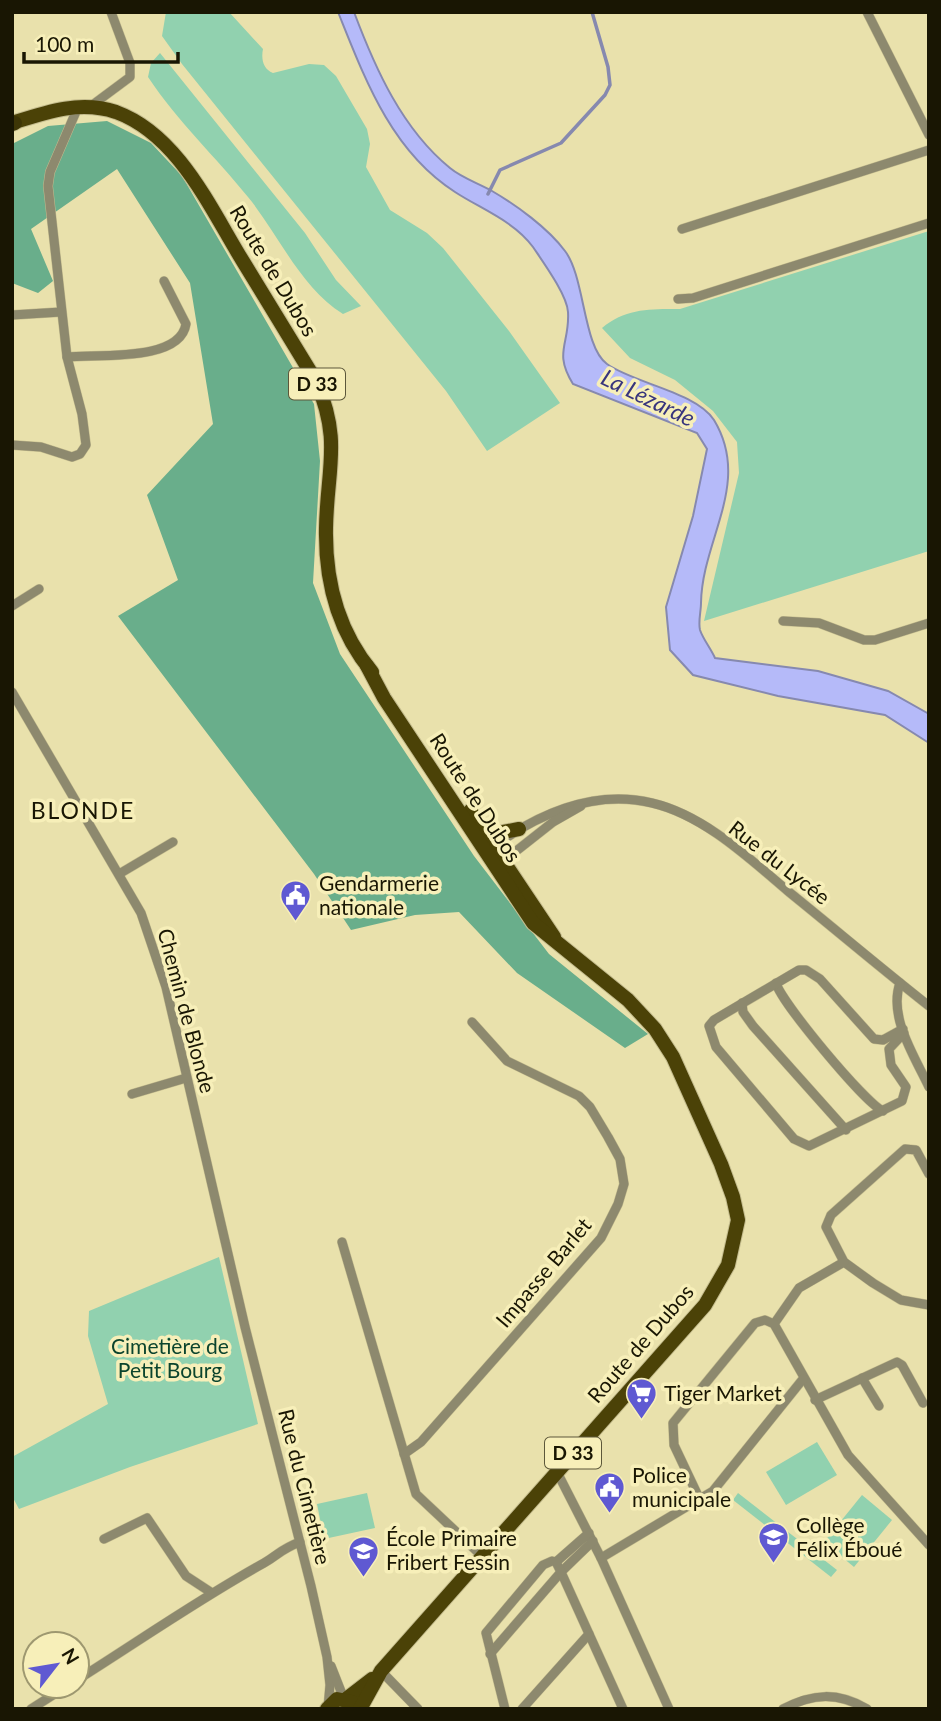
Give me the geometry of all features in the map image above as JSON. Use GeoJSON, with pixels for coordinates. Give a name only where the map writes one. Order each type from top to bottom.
{"type":"FeatureCollection","features":[{"type":"Feature","properties":{"kind":"main road","name":"Route de Dubos"},"geometry":{"type":"LineString","coordinates":[[13,123],[55,109],[84,107],[116,112],[138,122],[156,137],[189,173],[316,382],[327,407],[334,452],[326,526],[331,593],[352,645],[391,695],[479,824],[490,849]]}},
{"type":"Feature","properties":{"kind":"main road","name":"Route de Dubos"},"geometry":{"type":"LineString","coordinates":[[352,1704],[705,1305],[728,1265],[738,1220],[721,1164],[673,1057],[655,1028],[628,1000],[558,944],[384,698],[367,666]]}},
{"type":"Feature","properties":{"kind":"main road"},"geometry":{"type":"LineString","coordinates":[[479,824],[498,833],[519,829]]}},
{"type":"Feature","properties":{"kind":"main road"},"geometry":{"type":"LineString","coordinates":[[327,1708],[332,1703],[352,1704]]}},
{"type":"Feature","properties":{"kind":"street"},"geometry":{"type":"LineString","coordinates":[[12,445],[41,447],[66,457],[83,450],[87,439],[67,357],[48,179],[84,107],[130,77],[130,63],[111,12]]}},
{"type":"Feature","properties":{"kind":"street"},"geometry":{"type":"LineString","coordinates":[[867,12],[929,135]]}},
{"type":"Feature","properties":{"kind":"street"},"geometry":{"type":"LineString","coordinates":[[918,115],[929,113]]}},
{"type":"Feature","properties":{"kind":"street"},"geometry":{"type":"LineString","coordinates":[[682,229],[929,150]]}},
{"type":"Feature","properties":{"kind":"street"},"geometry":{"type":"LineString","coordinates":[[678,299],[692,298],[929,223]]}},
{"type":"Feature","properties":{"kind":"street"},"geometry":{"type":"LineString","coordinates":[[67,357],[160,350],[181,339],[186,324],[185,317],[164,281]]}},
{"type":"Feature","properties":{"kind":"street"},"geometry":{"type":"LineString","coordinates":[[12,315],[61,312]]}},
{"type":"Feature","properties":{"kind":"street"},"geometry":{"type":"LineString","coordinates":[[12,606],[39,589]]}},
{"type":"Feature","properties":{"kind":"street"},"geometry":{"type":"LineString","coordinates":[[783,621],[818,623],[864,640],[875,640],[928,626]]}},
{"type":"Feature","properties":{"kind":"street","name":"Chemin de Blonde"},"geometry":{"type":"LineString","coordinates":[[12,692],[119,874],[148,933],[166,987],[245,1326]]}},
{"type":"Feature","properties":{"kind":"street","name":"Rue du Lycée"},"geometry":{"type":"LineString","coordinates":[[490,849],[519,829],[559,809],[586,803],[654,803],[688,818],[736,849],[929,1006]]}},
{"type":"Feature","properties":{"kind":"street","name":"Rue du Lycée"},"geometry":{"type":"LineString","coordinates":[[500,864],[553,822],[586,803]]}},
{"type":"Feature","properties":{"kind":"street"},"geometry":{"type":"LineString","coordinates":[[119,874],[173,842]]}},
{"type":"Feature","properties":{"kind":"street"},"geometry":{"type":"LineString","coordinates":[[799,970],[806,970],[820,979],[874,1039],[883,1040],[903,1031],[889,1049],[891,1065],[902,1078],[905,1094],[902,1101],[815,1145],[801,1145],[716,1047],[709,1026],[776,983],[799,970]]}},
{"type":"Feature","properties":{"kind":"street"},"geometry":{"type":"LineString","coordinates":[[776,983],[786,1002],[863,1096],[883,1111]]}},
{"type":"Feature","properties":{"kind":"street"},"geometry":{"type":"LineString","coordinates":[[900,983],[896,994],[903,1031],[929,1087]]}},
{"type":"Feature","properties":{"kind":"street"},"geometry":{"type":"LineString","coordinates":[[742,1003],[743,1012],[753,1026],[846,1130]]}},
{"type":"Feature","properties":{"kind":"street","name":"Impasse Barlet"},"geometry":{"type":"LineString","coordinates":[[404,1454],[421,1442],[601,1238],[618,1205],[624,1184],[620,1159],[590,1107],[569,1089],[507,1061],[472,1022]]}},
{"type":"Feature","properties":{"kind":"street"},"geometry":{"type":"LineString","coordinates":[[132,1094],[186,1078]]}},
{"type":"Feature","properties":{"kind":"street"},"geometry":{"type":"LineString","coordinates":[[929,1174],[916,1150],[905,1149],[831,1215],[826,1227],[844,1262],[901,1300],[929,1305]]}},
{"type":"Feature","properties":{"kind":"street"},"geometry":{"type":"LineString","coordinates":[[342,1242],[416,1494],[483,1557]]}},
{"type":"Feature","properties":{"kind":"street"},"geometry":{"type":"LineString","coordinates":[[774,1324],[799,1288],[844,1262]]}},
{"type":"Feature","properties":{"kind":"street"},"geometry":{"type":"LineString","coordinates":[[700,1500],[674,1445],[673,1423],[755,1323],[765,1320],[774,1324],[815,1400],[860,1470],[929,1545]]}},
{"type":"Feature","properties":{"kind":"street","name":"Rue du Cimetière"},"geometry":{"type":"LineString","coordinates":[[245,1326],[327,1657],[330,1685],[327,1708]]}},
{"type":"Feature","properties":{"kind":"street"},"geometry":{"type":"LineString","coordinates":[[815,1400],[900,1363],[923,1403]]}},
{"type":"Feature","properties":{"kind":"street"},"geometry":{"type":"LineString","coordinates":[[862,1378],[879,1406]]}},
{"type":"Feature","properties":{"kind":"street"},"geometry":{"type":"LineString","coordinates":[[601,1558],[713,1491],[803,1379]]}},
{"type":"Feature","properties":{"kind":"street"},"geometry":{"type":"LineString","coordinates":[[557,1472],[601,1558],[669,1709]]}},
{"type":"Feature","properties":{"kind":"street"},"geometry":{"type":"LineString","coordinates":[[104,1539],[146,1518],[186,1576],[212,1593]]}},
{"type":"Feature","properties":{"kind":"street"},"geometry":{"type":"LineString","coordinates":[[505,1709],[486,1638],[489,1626],[547,1562],[556,1562],[591,1537]]}},
{"type":"Feature","properties":{"kind":"street"},"geometry":{"type":"LineString","coordinates":[[490,1654],[591,1537]]}},
{"type":"Feature","properties":{"kind":"street"},"geometry":{"type":"LineString","coordinates":[[91,1671],[212,1593],[267,1562],[278,1551],[300,1542]]}},
{"type":"Feature","properties":{"kind":"street"},"geometry":{"type":"LineString","coordinates":[[556,1562],[623,1709]]}},
{"type":"Feature","properties":{"kind":"street"},"geometry":{"type":"LineString","coordinates":[[522,1709],[589,1634]]}},
{"type":"Feature","properties":{"kind":"street","name":"Rue du Cimetière"},"geometry":{"type":"LineString","coordinates":[[327,1657],[352,1704]]}},
{"type":"Feature","properties":{"kind":"street"},"geometry":{"type":"LineString","coordinates":[[381,1671],[412,1707]]}},
{"type":"Feature","properties":{"kind":"street"},"geometry":{"type":"LineString","coordinates":[[783,1709],[823,1695],[847,1699],[867,1709]]}},
{"type":"Feature","properties":{"kind":"green space"},"geometry":{"type":"Polygon","coordinates":[[[166,12],[229,12],[263,49],[264,63],[273,73],[309,64],[324,65],[336,76],[367,129],[370,144],[366,167],[390,210],[427,233],[443,248],[509,331],[560,403],[487,451],[446,391],[182,64],[162,36],[166,12]]]}},
{"type":"Feature","properties":{"kind":"green space"},"geometry":{"type":"Polygon","coordinates":[[[160,53],[305,233],[336,280],[361,306],[343,314],[314,290],[302,275],[248,197],[148,77],[151,63],[160,53]]]}},
{"type":"Feature","properties":{"kind":"green space"},"geometry":{"type":"Polygon","coordinates":[[[107,121],[151,143],[182,176],[314,404],[320,461],[313,583],[340,654],[474,856],[549,954],[648,1034],[625,1048],[517,973],[459,912],[415,915],[351,930],[314,874],[118,616],[178,580],[147,495],[213,424],[190,283],[117,169],[31,229],[53,281],[38,293],[12,283],[12,144],[48,126],[107,121]]]}},
{"type":"Feature","properties":{"kind":"green space"},"geometry":{"type":"Polygon","coordinates":[[[929,231],[929,551],[704,621],[739,473],[737,442],[713,411],[675,380],[630,358],[602,328],[630,313],[680,309],[929,231]]]}},
{"type":"Feature","properties":{"kind":"green space","name":"Cimetière de Petit Bourg"},"geometry":{"type":"Polygon","coordinates":[[[219,1257],[258,1424],[130,1467],[19,1509],[12,1496],[12,1457],[108,1404],[88,1336],[89,1311],[219,1257]]]}},
{"type":"Feature","properties":{"kind":"green space"},"geometry":{"type":"Polygon","coordinates":[[[817,1442],[837,1475],[786,1505],[766,1472],[817,1442]]]}},
{"type":"Feature","properties":{"kind":"green space"},"geometry":{"type":"Polygon","coordinates":[[[367,1493],[375,1528],[324,1539],[317,1504],[367,1493]]]}},
{"type":"Feature","properties":{"kind":"green space"},"geometry":{"type":"Polygon","coordinates":[[[738,1493],[837,1570],[831,1577],[733,1500],[738,1493]]]}},
{"type":"Feature","properties":{"kind":"green space"},"geometry":{"type":"Polygon","coordinates":[[[862,1495],[892,1520],[854,1567],[824,1542],[862,1495]]]}},
{"type":"Feature","properties":{"kind":"water","name":"La Lézarde"},"geometry":{"type":"Polygon","coordinates":[[[338,12],[354,12],[371,55],[392,96],[404,116],[433,152],[455,172],[521,210],[550,234],[565,251],[577,277],[593,343],[607,364],[693,402],[714,420],[724,443],[728,466],[727,489],[703,579],[699,624],[715,658],[818,671],[888,691],[929,714],[929,743],[885,715],[778,696],[693,675],[670,650],[666,607],[693,516],[707,449],[697,433],[573,384],[563,356],[568,323],[567,305],[548,270],[533,247],[516,230],[455,192],[414,156],[397,135],[370,88],[338,12]]]}},
{"type":"Feature","properties":{"kind":"waterway"},"geometry":{"type":"LineString","coordinates":[[488,194],[500,170],[561,143],[605,95],[610,85],[608,67],[592,12]]}},
{"type":"Feature","properties":{"kind":"place","name":"Gendarmerie nationale"},"geometry":{"type":"Point","coordinates":[296,923]}},
{"type":"Feature","properties":{"kind":"place","name":"Tiger Market"},"geometry":{"type":"Point","coordinates":[641,1421]}},
{"type":"Feature","properties":{"kind":"place","name":"Police municipale"},"geometry":{"type":"Point","coordinates":[609,1515]}},
{"type":"Feature","properties":{"kind":"place","name":"Collège Félix Éboué"},"geometry":{"type":"Point","coordinates":[773,1565]}},
{"type":"Feature","properties":{"kind":"place","name":"École Primaire Fribert Fessin"},"geometry":{"type":"Point","coordinates":[363,1578]}},
{"type":"Feature","properties":{"kind":"district","name":"BLONDE"},"geometry":{"type":"Point","coordinates":[83,811]}}]}
